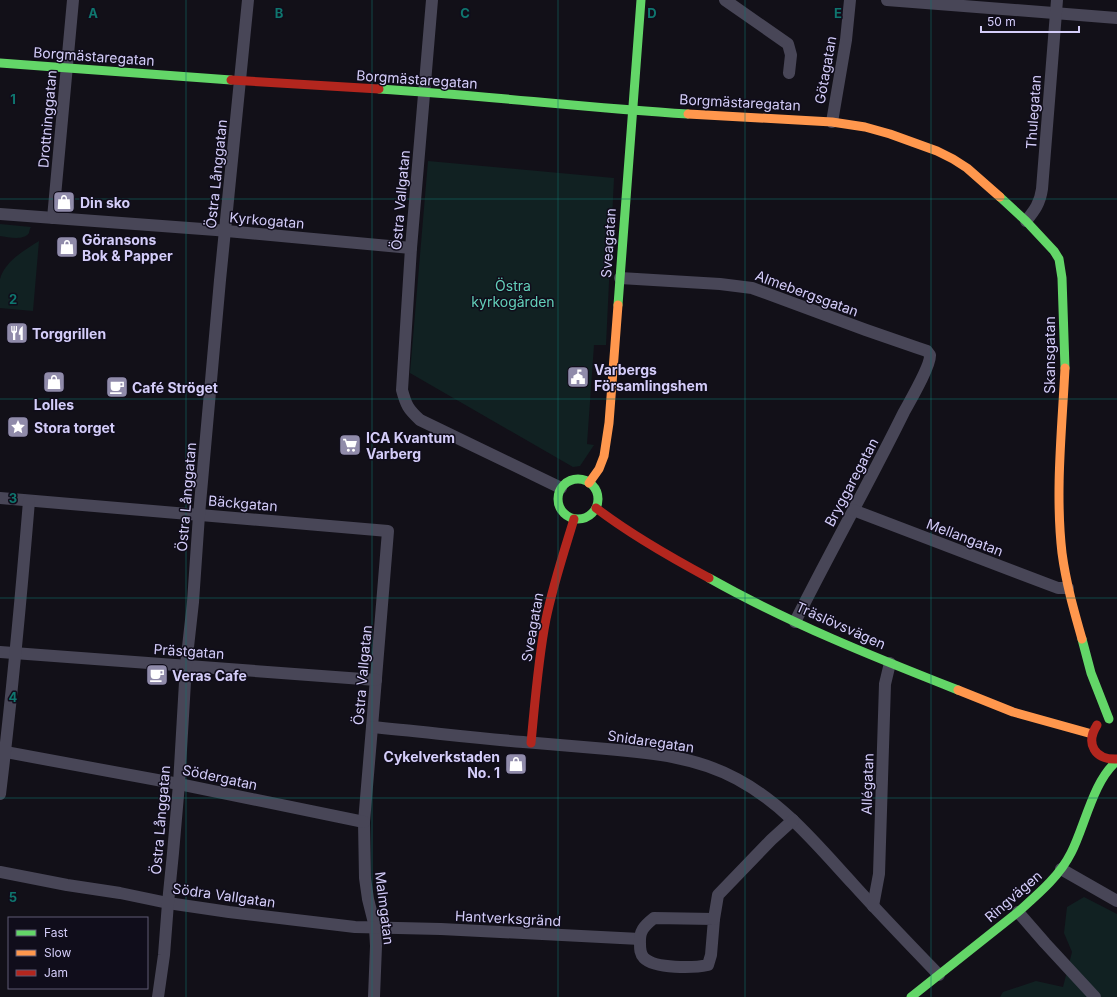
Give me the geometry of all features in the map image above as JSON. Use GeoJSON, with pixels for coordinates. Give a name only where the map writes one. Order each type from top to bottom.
{"type":"FeatureCollection","features":[{"type":"Feature","properties":{"kind":"street","name":"Drottninggatan"},"geometry":{"type":"LineString","coordinates":[[53,218],[73,0]]}},
{"type":"Feature","properties":{"kind":"street","name":"Östra Långgatan"},"geometry":{"type":"LineString","coordinates":[[158,997],[164,955],[179,784],[186,666],[193,602],[199,515],[220,280],[248,0]]}},
{"type":"Feature","properties":{"kind":"street","name":"Östra Vallgatan"},"geometry":{"type":"LineString","coordinates":[[432,0],[411,248],[402,390],[405,402],[411,412],[420,420],[562,488]]}},
{"type":"Feature","properties":{"kind":"street","name":"Sveagatan"},"geometry":{"type":"LineString","coordinates":[[589,483],[599,469],[604,456],[607,441],[641,0]]}},
{"type":"Feature","properties":{"kind":"street"},"geometry":{"type":"LineString","coordinates":[[725,0],[788,44],[791,55],[789,73]]}},
{"type":"Feature","properties":{"kind":"street","name":"Götagatan"},"geometry":{"type":"LineString","coordinates":[[832,122],[846,40],[850,0]]}},
{"type":"Feature","properties":{"kind":"street"},"geometry":{"type":"LineString","coordinates":[[886,0],[1117,18]]}},
{"type":"Feature","properties":{"kind":"street","name":"Thulegatan"},"geometry":{"type":"LineString","coordinates":[[1026,221],[1037,207],[1041,198],[1057,0]]}},
{"type":"Feature","properties":{"kind":"street","name":"Borgmästaregatan"},"geometry":{"type":"LineString","coordinates":[[0,63],[240,81],[425,92],[632,111],[832,122]]}},
{"type":"Feature","properties":{"kind":"street","name":"Skansgatan"},"geometry":{"type":"LineString","coordinates":[[832,122],[865,127],[890,134],[937,151],[953,159],[970,170],[1026,221],[1054,251],[1059,259],[1062,278],[1065,364],[1059,478],[1062,553],[1068,588],[1091,673],[1113,719]]}},
{"type":"Feature","properties":{"kind":"street","name":"Kyrkogatan"},"geometry":{"type":"LineString","coordinates":[[0,214],[225,231],[411,248]]}},
{"type":"Feature","properties":{"kind":"street","name":"Almebergsgatan"},"geometry":{"type":"LineString","coordinates":[[620,278],[720,284],[752,288],[927,351],[930,355]]}},
{"type":"Feature","properties":{"kind":"street","name":"Bryggaregatan"},"geometry":{"type":"LineString","coordinates":[[795,622],[883,455],[927,366],[930,355]]}},
{"type":"Feature","properties":{"kind":"street"},"geometry":{"type":"LineString","coordinates":[[583,480],[589,483],[593,487],[598,497],[596,508],[593,512],[584,518],[574,519],[564,514],[558,504],[558,498],[562,488],[571,481],[583,480]]}},
{"type":"Feature","properties":{"kind":"street","name":"Bäckgatan"},"geometry":{"type":"LineString","coordinates":[[0,498],[388,531]]}},
{"type":"Feature","properties":{"kind":"street"},"geometry":{"type":"LineString","coordinates":[[0,794],[3,751],[16,653],[29,500]]}},
{"type":"Feature","properties":{"kind":"street","name":"Träslövsvägen"},"geometry":{"type":"LineString","coordinates":[[596,508],[614,522],[664,553],[714,581],[795,622],[890,663],[1013,712],[1092,734]]}},
{"type":"Feature","properties":{"kind":"street","name":"Mellangatan"},"geometry":{"type":"LineString","coordinates":[[853,510],[1058,588],[1068,588]]}},
{"type":"Feature","properties":{"kind":"street","name":"Sveagatan"},"geometry":{"type":"LineString","coordinates":[[531,743],[539,659],[546,618],[554,581],[574,519]]}},
{"type":"Feature","properties":{"kind":"street","name":"Östra Vallgatan"},"geometry":{"type":"LineString","coordinates":[[364,822],[388,531]]}},
{"type":"Feature","properties":{"kind":"street","name":"Prästgatan"},"geometry":{"type":"LineString","coordinates":[[0,652],[376,680]]}},
{"type":"Feature","properties":{"kind":"street","name":"Allégatan"},"geometry":{"type":"LineString","coordinates":[[873,906],[879,874],[885,684],[890,663]]}},
{"type":"Feature","properties":{"kind":"street"},"geometry":{"type":"LineString","coordinates":[[1113,719],[1098,723],[1094,728],[1092,734],[1092,746],[1096,753],[1104,758],[1108,760],[1117,760]]}},
{"type":"Feature","properties":{"kind":"street","name":"Snidaregatan"},"geometry":{"type":"LineString","coordinates":[[372,727],[531,743],[654,753],[704,764],[737,779],[766,798],[793,820],[939,975]]}},
{"type":"Feature","properties":{"kind":"street","name":"Södergatan"},"geometry":{"type":"LineString","coordinates":[[3,751],[179,784],[364,822]]}},
{"type":"Feature","properties":{"kind":"street"},"geometry":{"type":"LineString","coordinates":[[1095,765],[1096,753]]}},
{"type":"Feature","properties":{"kind":"street","name":"Ringvägen"},"geometry":{"type":"LineString","coordinates":[[911,997],[1018,912],[1056,876],[1071,854],[1097,788],[1111,766],[1117,760]]}},
{"type":"Feature","properties":{"kind":"street"},"geometry":{"type":"LineString","coordinates":[[1095,777],[1097,788]]}},
{"type":"Feature","properties":{"kind":"street"},"geometry":{"type":"LineString","coordinates":[[714,919],[654,918],[642,929],[640,951],[643,958],[651,963],[669,966],[708,965],[712,955],[714,919],[718,895],[771,840],[793,820]]}},
{"type":"Feature","properties":{"kind":"street","name":"Malmgatan"},"geometry":{"type":"LineString","coordinates":[[364,822],[365,878],[368,899],[375,927],[376,946],[374,997]]}},
{"type":"Feature","properties":{"kind":"street"},"geometry":{"type":"LineString","coordinates":[[1061,870],[1117,901]]}},
{"type":"Feature","properties":{"kind":"street","name":"Södra Vallgatan"},"geometry":{"type":"LineString","coordinates":[[0,872],[67,885],[229,912],[355,927],[375,927]]}},
{"type":"Feature","properties":{"kind":"street"},"geometry":{"type":"LineString","coordinates":[[1018,912],[1044,943],[1095,997]]}},
{"type":"Feature","properties":{"kind":"street","name":"Hantverksgränd"},"geometry":{"type":"LineString","coordinates":[[375,927],[640,939]]}},
{"type":"Feature","properties":{"kind":"green space","name":"Östra kyrkogården"},"geometry":{"type":"Polygon","coordinates":[[[428,161],[614,178],[606,345],[594,345],[587,444],[594,445],[580,466],[573,467],[410,373],[428,161]]]}},
{"type":"Feature","properties":{"kind":"green space"},"geometry":{"type":"Polygon","coordinates":[[[0,224],[31,227],[27,235],[20,238],[11,238],[0,236],[0,224]]]}},
{"type":"Feature","properties":{"kind":"green space"},"geometry":{"type":"Polygon","coordinates":[[[39,241],[33,311],[0,308],[0,279],[6,267],[16,257],[39,241]]]}},
{"type":"Feature","properties":{"kind":"green space"},"geometry":{"type":"Polygon","coordinates":[[[1084,897],[1117,914],[1117,997],[1000,997],[1003,992],[1036,981],[1063,987],[1072,952],[1064,933],[1067,907],[1084,897]]]}},
{"type":"Feature","properties":{"kind":"traffic: fast"},"geometry":{"type":"LineString","coordinates":[[618,305],[641,0]]}},
{"type":"Feature","properties":{"kind":"traffic: fast"},"geometry":{"type":"LineString","coordinates":[[0,63],[231,80]]}},
{"type":"Feature","properties":{"kind":"traffic: fast"},"geometry":{"type":"LineString","coordinates":[[379,89],[688,114]]}},
{"type":"Feature","properties":{"kind":"traffic: fast"},"geometry":{"type":"LineString","coordinates":[[1000,197],[1026,221],[1054,251],[1059,259],[1062,278],[1065,368]]}},
{"type":"Feature","properties":{"kind":"traffic: fast"},"geometry":{"type":"LineString","coordinates":[[578,479],[586,481],[592,485],[596,491],[598,499],[596,507],[592,513],[586,517],[578,519],[570,517],[564,513],[560,507],[558,499],[560,491],[564,485],[570,481],[578,479]]}},
{"type":"Feature","properties":{"kind":"traffic: fast"},"geometry":{"type":"LineString","coordinates":[[709,578],[801,625],[863,652],[958,690]]}},
{"type":"Feature","properties":{"kind":"traffic: fast"},"geometry":{"type":"LineString","coordinates":[[1082,639],[1091,673],[1109,719]]}},
{"type":"Feature","properties":{"kind":"traffic: fast"},"geometry":{"type":"LineString","coordinates":[[911,997],[1018,912],[1054,878],[1071,853],[1090,804],[1102,780],[1117,761]]}},
{"type":"Feature","properties":{"kind":"traffic: slow"},"geometry":{"type":"LineString","coordinates":[[688,114],[832,122],[865,127],[890,134],[937,151],[953,159],[967,168],[1000,197]]}},
{"type":"Feature","properties":{"kind":"traffic: slow"},"geometry":{"type":"LineString","coordinates":[[589,483],[599,469],[604,456],[609,423],[618,305]]}},
{"type":"Feature","properties":{"kind":"traffic: slow"},"geometry":{"type":"LineString","coordinates":[[1065,368],[1059,484],[1060,530],[1066,575],[1082,639]]}},
{"type":"Feature","properties":{"kind":"traffic: slow"},"geometry":{"type":"LineString","coordinates":[[958,690],[1013,712],[1092,734]]}},
{"type":"Feature","properties":{"kind":"traffic: jam"},"geometry":{"type":"LineString","coordinates":[[231,80],[379,89]]}},
{"type":"Feature","properties":{"kind":"traffic: jam"},"geometry":{"type":"LineString","coordinates":[[596,508],[651,545],[709,578]]}},
{"type":"Feature","properties":{"kind":"traffic: jam"},"geometry":{"type":"LineString","coordinates":[[531,743],[543,634],[555,581],[574,519]]}},
{"type":"Feature","properties":{"kind":"traffic: jam"},"geometry":{"type":"LineString","coordinates":[[1097,725],[1092,738],[1094,750],[1103,757],[1117,759]]}},
{"type":"Feature","properties":{"kind":"place","name":"Din sko"},"geometry":{"type":"Point","coordinates":[64,202]}},
{"type":"Feature","properties":{"kind":"place","name":"Göransons Bok & Papper"},"geometry":{"type":"Point","coordinates":[67,247]}},
{"type":"Feature","properties":{"kind":"place","name":"Torggrillen"},"geometry":{"type":"Point","coordinates":[17,333]}},
{"type":"Feature","properties":{"kind":"place","name":"Varbergs Församlingshem"},"geometry":{"type":"Point","coordinates":[578,377]}},
{"type":"Feature","properties":{"kind":"place","name":"Lolles"},"geometry":{"type":"Point","coordinates":[54,382]}},
{"type":"Feature","properties":{"kind":"place","name":"Café Ströget"},"geometry":{"type":"Point","coordinates":[117,387]}},
{"type":"Feature","properties":{"kind":"place","name":"Stora torget"},"geometry":{"type":"Point","coordinates":[18,427]}},
{"type":"Feature","properties":{"kind":"place","name":"ICA Kvantum Varberg"},"geometry":{"type":"Point","coordinates":[350,445]}},
{"type":"Feature","properties":{"kind":"place","name":"Veras Cafe"},"geometry":{"type":"Point","coordinates":[157,675]}},
{"type":"Feature","properties":{"kind":"place","name":"Cykelverkstaden No. 1"},"geometry":{"type":"Point","coordinates":[516,764]}}]}
